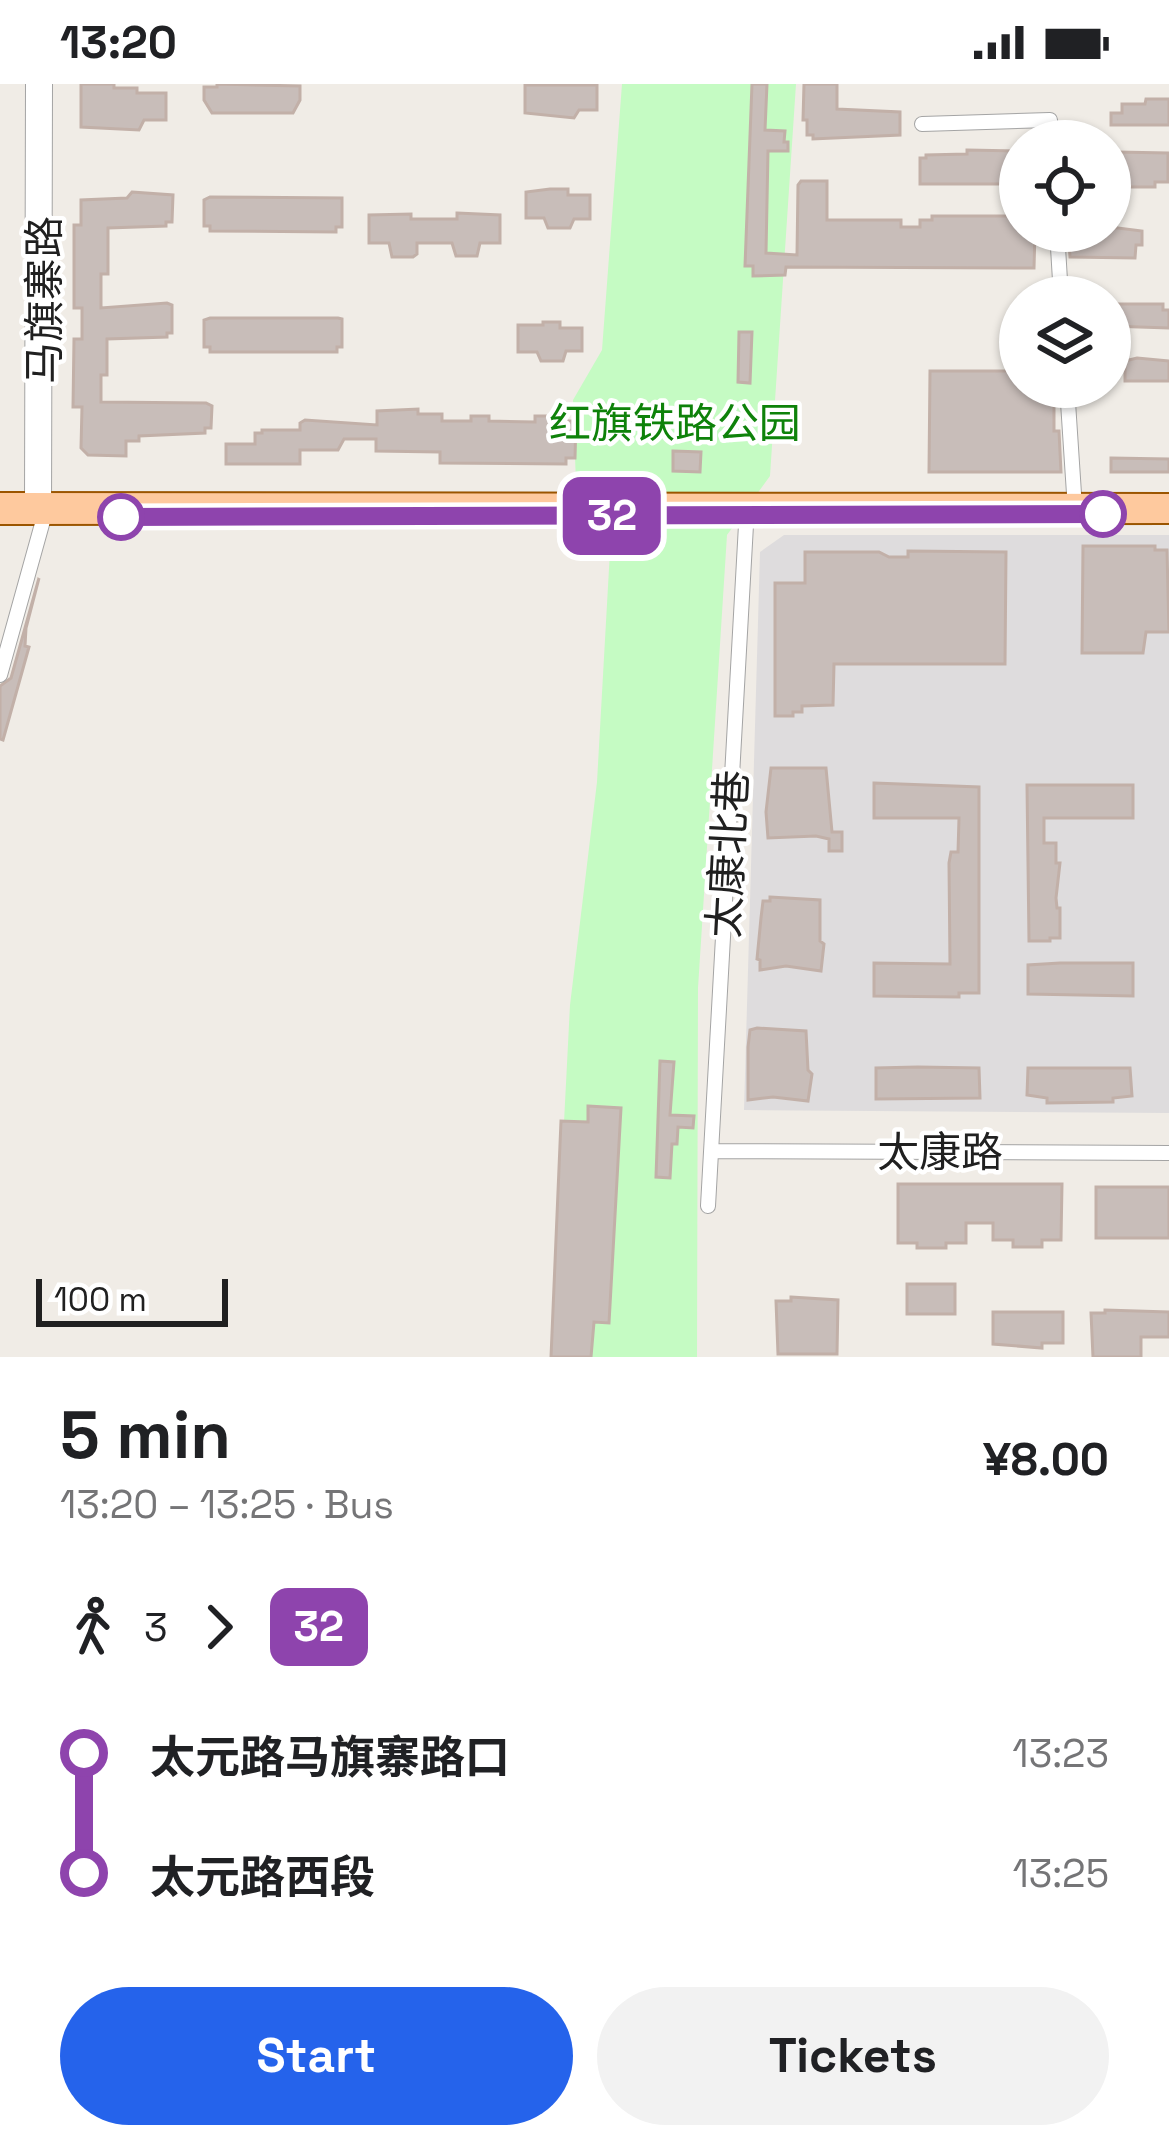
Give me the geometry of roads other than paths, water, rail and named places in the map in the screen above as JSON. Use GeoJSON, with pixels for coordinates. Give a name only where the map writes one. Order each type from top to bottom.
{"type":"FeatureCollection","features":[{"type":"Feature","properties":{"kind":"main road"},"geometry":{"type":"LineString","coordinates":[[0,501],[38,509]]}},
{"type":"Feature","properties":{"kind":"main road"},"geometry":{"type":"LineString","coordinates":[[0,516],[38,509],[1075,508],[1169,502]]}},
{"type":"Feature","properties":{"kind":"main road"},"geometry":{"type":"LineString","coordinates":[[1075,508],[1169,515]]}},
{"type":"Feature","properties":{"kind":"street","name":"马旗寨路"},"geometry":{"type":"LineString","coordinates":[[33,84],[38,509]]}},
{"type":"Feature","properties":{"kind":"street","name":"马旗寨路"},"geometry":{"type":"LineString","coordinates":[[38,509],[45,84]]}},
{"type":"Feature","properties":{"kind":"street"},"geometry":{"type":"LineString","coordinates":[[922,124],[999,122]]}},
{"type":"Feature","properties":{"kind":"street"},"geometry":{"type":"LineString","coordinates":[[1068,408],[1075,508]]}},
{"type":"Feature","properties":{"kind":"street"},"geometry":{"type":"LineString","coordinates":[[0,675],[38,509]]}},
{"type":"Feature","properties":{"kind":"street","name":"太康北巷"},"geometry":{"type":"LineString","coordinates":[[708,1206],[747,509]]}},
{"type":"Feature","properties":{"kind":"street","name":"太康路"},"geometry":{"type":"LineString","coordinates":[[712,1151],[1169,1153]]}},
{"type":"Feature","properties":{"kind":"park label","name":"红旗铁路公园"},"geometry":{"type":"Point","coordinates":[675,423]}}]}
